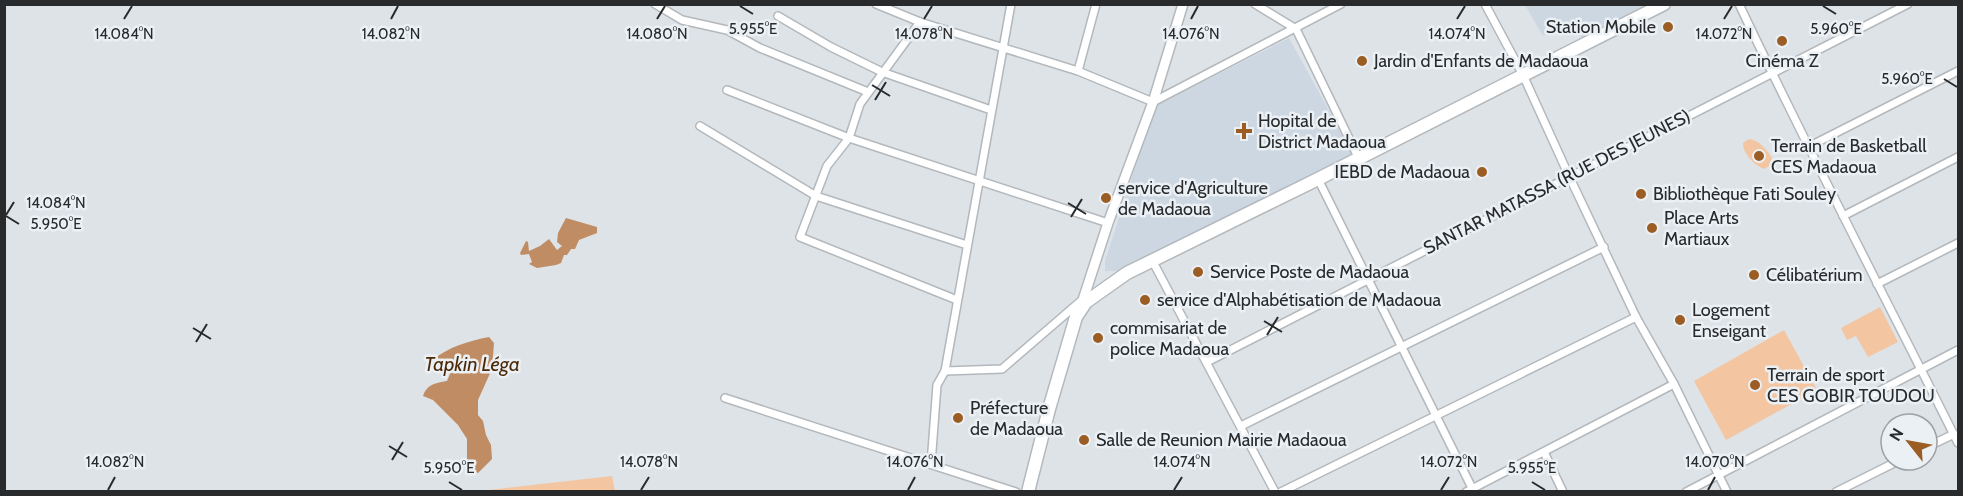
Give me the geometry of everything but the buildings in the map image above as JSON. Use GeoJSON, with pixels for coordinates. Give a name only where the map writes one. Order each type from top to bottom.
{"type":"FeatureCollection","features":[{"type":"Feature","properties":{"kind":"highway"},"geometry":{"type":"LineString","coordinates":[[1028,492],[1049,409],[1081,304],[1127,273],[1359,159],[1664,4]]}},
{"type":"Feature","properties":{"kind":"street"},"geometry":{"type":"LineString","coordinates":[[655,4],[682,20],[727,30],[760,48],[868,92]]}},
{"type":"Feature","properties":{"kind":"street"},"geometry":{"type":"LineString","coordinates":[[876,4],[920,22],[1078,71],[1154,102],[1341,4]]}},
{"type":"Feature","properties":{"kind":"street"},"geometry":{"type":"LineString","coordinates":[[931,464],[937,385],[945,371],[1011,4]]}},
{"type":"Feature","properties":{"kind":"street"},"geometry":{"type":"LineString","coordinates":[[1078,71],[1096,4]]}},
{"type":"Feature","properties":{"kind":"street"},"geometry":{"type":"LineString","coordinates":[[945,371],[1002,369],[1081,304],[1108,223],[1154,102],[1183,4]]}},
{"type":"Feature","properties":{"kind":"street"},"geometry":{"type":"LineString","coordinates":[[1255,4],[1296,29],[1359,159]]}},
{"type":"Feature","properties":{"kind":"street"},"geometry":{"type":"LineString","coordinates":[[1485,4],[1523,75],[1636,317],[1674,384],[1727,492]]}},
{"type":"Feature","properties":{"kind":"street"},"geometry":{"type":"LineString","coordinates":[[1739,4],[1877,285],[1923,368],[1959,443]]}},
{"type":"Feature","properties":{"kind":"street","name":"SANTAR MATASSA (RUE DES JEUNES)"},"geometry":{"type":"LineString","coordinates":[[1207,362],[1367,278],[1908,4]]}},
{"type":"Feature","properties":{"kind":"street"},"geometry":{"type":"LineString","coordinates":[[778,16],[831,47],[882,72],[991,110]]}},
{"type":"Feature","properties":{"kind":"street"},"geometry":{"type":"LineString","coordinates":[[920,22],[860,104],[849,138],[826,166],[800,237],[957,300]]}},
{"type":"Feature","properties":{"kind":"street"},"geometry":{"type":"LineString","coordinates":[[1808,147],[1959,71]]}},
{"type":"Feature","properties":{"kind":"street"},"geometry":{"type":"LineString","coordinates":[[727,90],[849,138],[1108,223]]}},
{"type":"Feature","properties":{"kind":"street"},"geometry":{"type":"LineString","coordinates":[[700,126],[816,196],[967,245]]}},
{"type":"Feature","properties":{"kind":"street"},"geometry":{"type":"LineString","coordinates":[[1843,216],[1959,157]]}},
{"type":"Feature","properties":{"kind":"street"},"geometry":{"type":"LineString","coordinates":[[1318,179],[1436,415],[1471,491],[1674,384]]}},
{"type":"Feature","properties":{"kind":"street"},"geometry":{"type":"LineString","coordinates":[[1877,285],[1959,243]]}},
{"type":"Feature","properties":{"kind":"street"},"geometry":{"type":"LineString","coordinates":[[1241,426],[1604,247]]}},
{"type":"Feature","properties":{"kind":"street"},"geometry":{"type":"LineString","coordinates":[[1153,262],[1275,492]]}},
{"type":"Feature","properties":{"kind":"street"},"geometry":{"type":"LineString","coordinates":[[1281,492],[1636,317]]}},
{"type":"Feature","properties":{"kind":"street"},"geometry":{"type":"LineString","coordinates":[[1686,492],[1959,350]]}},
{"type":"Feature","properties":{"kind":"street"},"geometry":{"type":"LineString","coordinates":[[725,398],[1016,492]]}},
{"type":"Feature","properties":{"kind":"street"},"geometry":{"type":"LineString","coordinates":[[1939,441],[1954,434]]}},
{"type":"Feature","properties":{"kind":"street"},"geometry":{"type":"LineString","coordinates":[[1544,452],[1563,492]]}},
{"type":"Feature","properties":{"kind":"street"},"geometry":{"type":"LineString","coordinates":[[1836,492],[1879,470]]}},
{"type":"Feature","properties":{"kind":"shaded area"},"geometry":{"type":"Polygon","coordinates":[[[1525,5],[1654,5],[1584,41],[1570,22],[1543,36],[1525,5]]]}},
{"type":"Feature","properties":{"kind":"shaded area","name":"Hopital de District Madaoua"},"geometry":{"type":"Polygon","coordinates":[[[1289,38],[1354,156],[1122,271],[1105,271],[1105,261],[1155,106],[1289,38]]]}},
{"type":"Feature","properties":{"kind":"shaded area","name":"Terrain de Basketball CES Madaoua"},"geometry":{"type":"Polygon","coordinates":[[[1749,139],[1759,143],[1768,152],[1772,158],[1769,166],[1764,169],[1760,167],[1747,155],[1743,143],[1749,139]]]}},
{"type":"Feature","properties":{"kind":"shaded area"},"geometry":{"type":"Polygon","coordinates":[[[1880,307],[1898,342],[1868,357],[1856,336],[1847,340],[1841,328],[1880,307]]]}},
{"type":"Feature","properties":{"kind":"shaded area","name":"Terrain de sport CES GOBIR TOUDOU"},"geometry":{"type":"Polygon","coordinates":[[[1784,330],[1817,390],[1726,440],[1694,381],[1784,330]]]}},
{"type":"Feature","properties":{"kind":"shaded area"},"geometry":{"type":"Polygon","coordinates":[[[612,476],[615,491],[480,491],[612,476]]]}},
{"type":"Feature","properties":{"kind":"water"},"geometry":{"type":"Polygon","coordinates":[[[566,218],[597,227],[597,233],[579,240],[575,249],[571,249],[567,255],[564,255],[561,263],[537,268],[529,264],[532,262],[529,254],[521,255],[520,253],[526,241],[529,251],[549,239],[557,250],[562,246],[557,242],[558,233],[566,218]]]}},
{"type":"Feature","properties":{"kind":"water","name":"Tapkin Léga"},"geometry":{"type":"Polygon","coordinates":[[[489,337],[494,343],[492,369],[478,400],[478,415],[483,421],[491,445],[492,459],[478,473],[467,468],[467,439],[458,425],[433,400],[423,396],[429,387],[447,381],[452,369],[440,367],[432,361],[451,348],[489,337]]]}},
{"type":"Feature","properties":{"kind":"place","name":"Station Mobile"},"geometry":{"type":"Point","coordinates":[1668,27]}},
{"type":"Feature","properties":{"kind":"place","name":"Cinéma Z"},"geometry":{"type":"Point","coordinates":[1782,41]}},
{"type":"Feature","properties":{"kind":"place","name":"Jardin d'Enfants de Madaoua"},"geometry":{"type":"Point","coordinates":[1362,61]}},
{"type":"Feature","properties":{"kind":"place","name":"Hopital de District Madaoua"},"geometry":{"type":"Point","coordinates":[1244,131]}},
{"type":"Feature","properties":{"kind":"place","name":"Terrain de Basketball CES Madaoua"},"geometry":{"type":"Point","coordinates":[1759,156]}},
{"type":"Feature","properties":{"kind":"place","name":"IEBD de Madaoua"},"geometry":{"type":"Point","coordinates":[1482,172]}},
{"type":"Feature","properties":{"kind":"place","name":"Bibliothèque Fati Souley"},"geometry":{"type":"Point","coordinates":[1641,194]}},
{"type":"Feature","properties":{"kind":"place","name":"service d'Agriculture de Madaoua"},"geometry":{"type":"Point","coordinates":[1106,198]}},
{"type":"Feature","properties":{"kind":"place","name":"Place Arts Martiaux"},"geometry":{"type":"Point","coordinates":[1652,228]}},
{"type":"Feature","properties":{"kind":"place","name":"Service Poste de Madaoua"},"geometry":{"type":"Point","coordinates":[1198,272]}},
{"type":"Feature","properties":{"kind":"place","name":"Célibatérium"},"geometry":{"type":"Point","coordinates":[1754,275]}},
{"type":"Feature","properties":{"kind":"place","name":"service d'Alphabétisation de Madaoua"},"geometry":{"type":"Point","coordinates":[1145,300]}},
{"type":"Feature","properties":{"kind":"place","name":"Logement Enseigant"},"geometry":{"type":"Point","coordinates":[1680,320]}},
{"type":"Feature","properties":{"kind":"place","name":"commisariat de police Madaoua"},"geometry":{"type":"Point","coordinates":[1098,338]}},
{"type":"Feature","properties":{"kind":"place","name":"Terrain de sport CES GOBIR TOUDOU"},"geometry":{"type":"Point","coordinates":[1755,385]}},
{"type":"Feature","properties":{"kind":"place","name":"Préfecture de Madaoua"},"geometry":{"type":"Point","coordinates":[958,418]}},
{"type":"Feature","properties":{"kind":"place","name":"Salle de Reunion Mairie Madaoua"},"geometry":{"type":"Point","coordinates":[1084,440]}}]}
